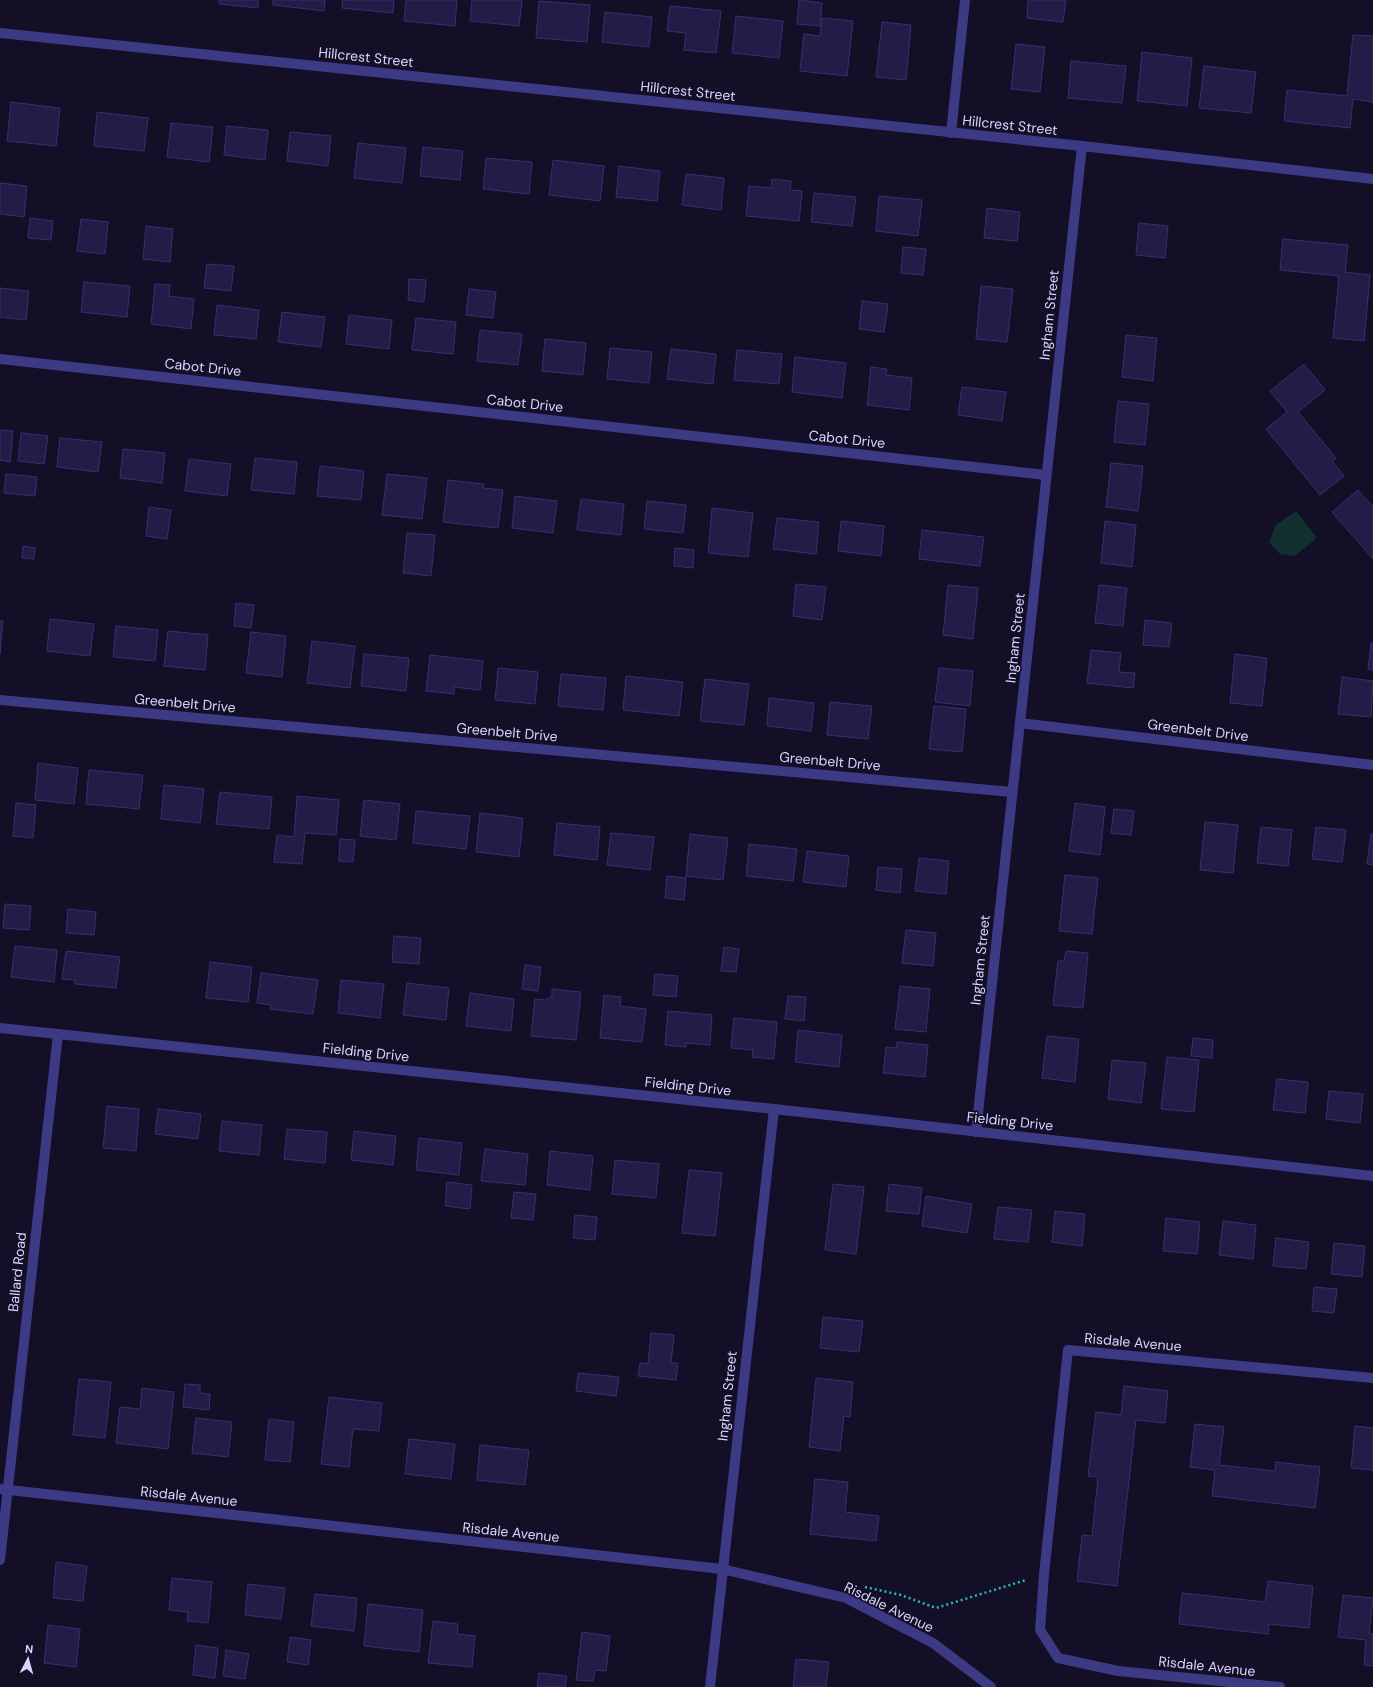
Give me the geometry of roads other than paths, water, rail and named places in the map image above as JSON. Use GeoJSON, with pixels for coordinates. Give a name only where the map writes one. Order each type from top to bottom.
{"type":"FeatureCollection","features":[{"type":"Feature","properties":{"kind":"street"},"geometry":{"type":"LineString","coordinates":[[951,133],[965,0]]}},
{"type":"Feature","properties":{"kind":"street","name":"Hillcrest Street"},"geometry":{"type":"LineString","coordinates":[[0,33],[1082,146],[1373,179]]}},
{"type":"Feature","properties":{"kind":"street","name":"Ingham Street"},"geometry":{"type":"LineString","coordinates":[[976,1132],[1082,146]]}},
{"type":"Feature","properties":{"kind":"street","name":"Cabot Drive"},"geometry":{"type":"LineString","coordinates":[[0,358],[1046,475]]}},
{"type":"Feature","properties":{"kind":"street","name":"Greenbelt Drive"},"geometry":{"type":"LineString","coordinates":[[0,700],[1012,792]]}},
{"type":"Feature","properties":{"kind":"street","name":"Greenbelt Drive"},"geometry":{"type":"LineString","coordinates":[[1020,723],[1373,764]]}},
{"type":"Feature","properties":{"kind":"street","name":"Fielding Drive"},"geometry":{"type":"LineString","coordinates":[[0,1028],[774,1109],[1373,1176]]}},
{"type":"Feature","properties":{"kind":"street","name":"Ballard Road"},"geometry":{"type":"LineString","coordinates":[[0,1560],[4,1489],[58,1034]]}},
{"type":"Feature","properties":{"kind":"street","name":"Ingham Street"},"geometry":{"type":"LineString","coordinates":[[710,1687],[774,1109]]}},
{"type":"Feature","properties":{"kind":"street","name":"Risdale Avenue"},"geometry":{"type":"LineString","coordinates":[[1280,1687],[1118,1671],[1058,1658],[1040,1630],[1044,1574],[1068,1350],[1373,1378]]}},
{"type":"Feature","properties":{"kind":"street","name":"Risdale Avenue"},"geometry":{"type":"LineString","coordinates":[[4,1489],[722,1569],[846,1598],[933,1643],[991,1687]]}}]}
